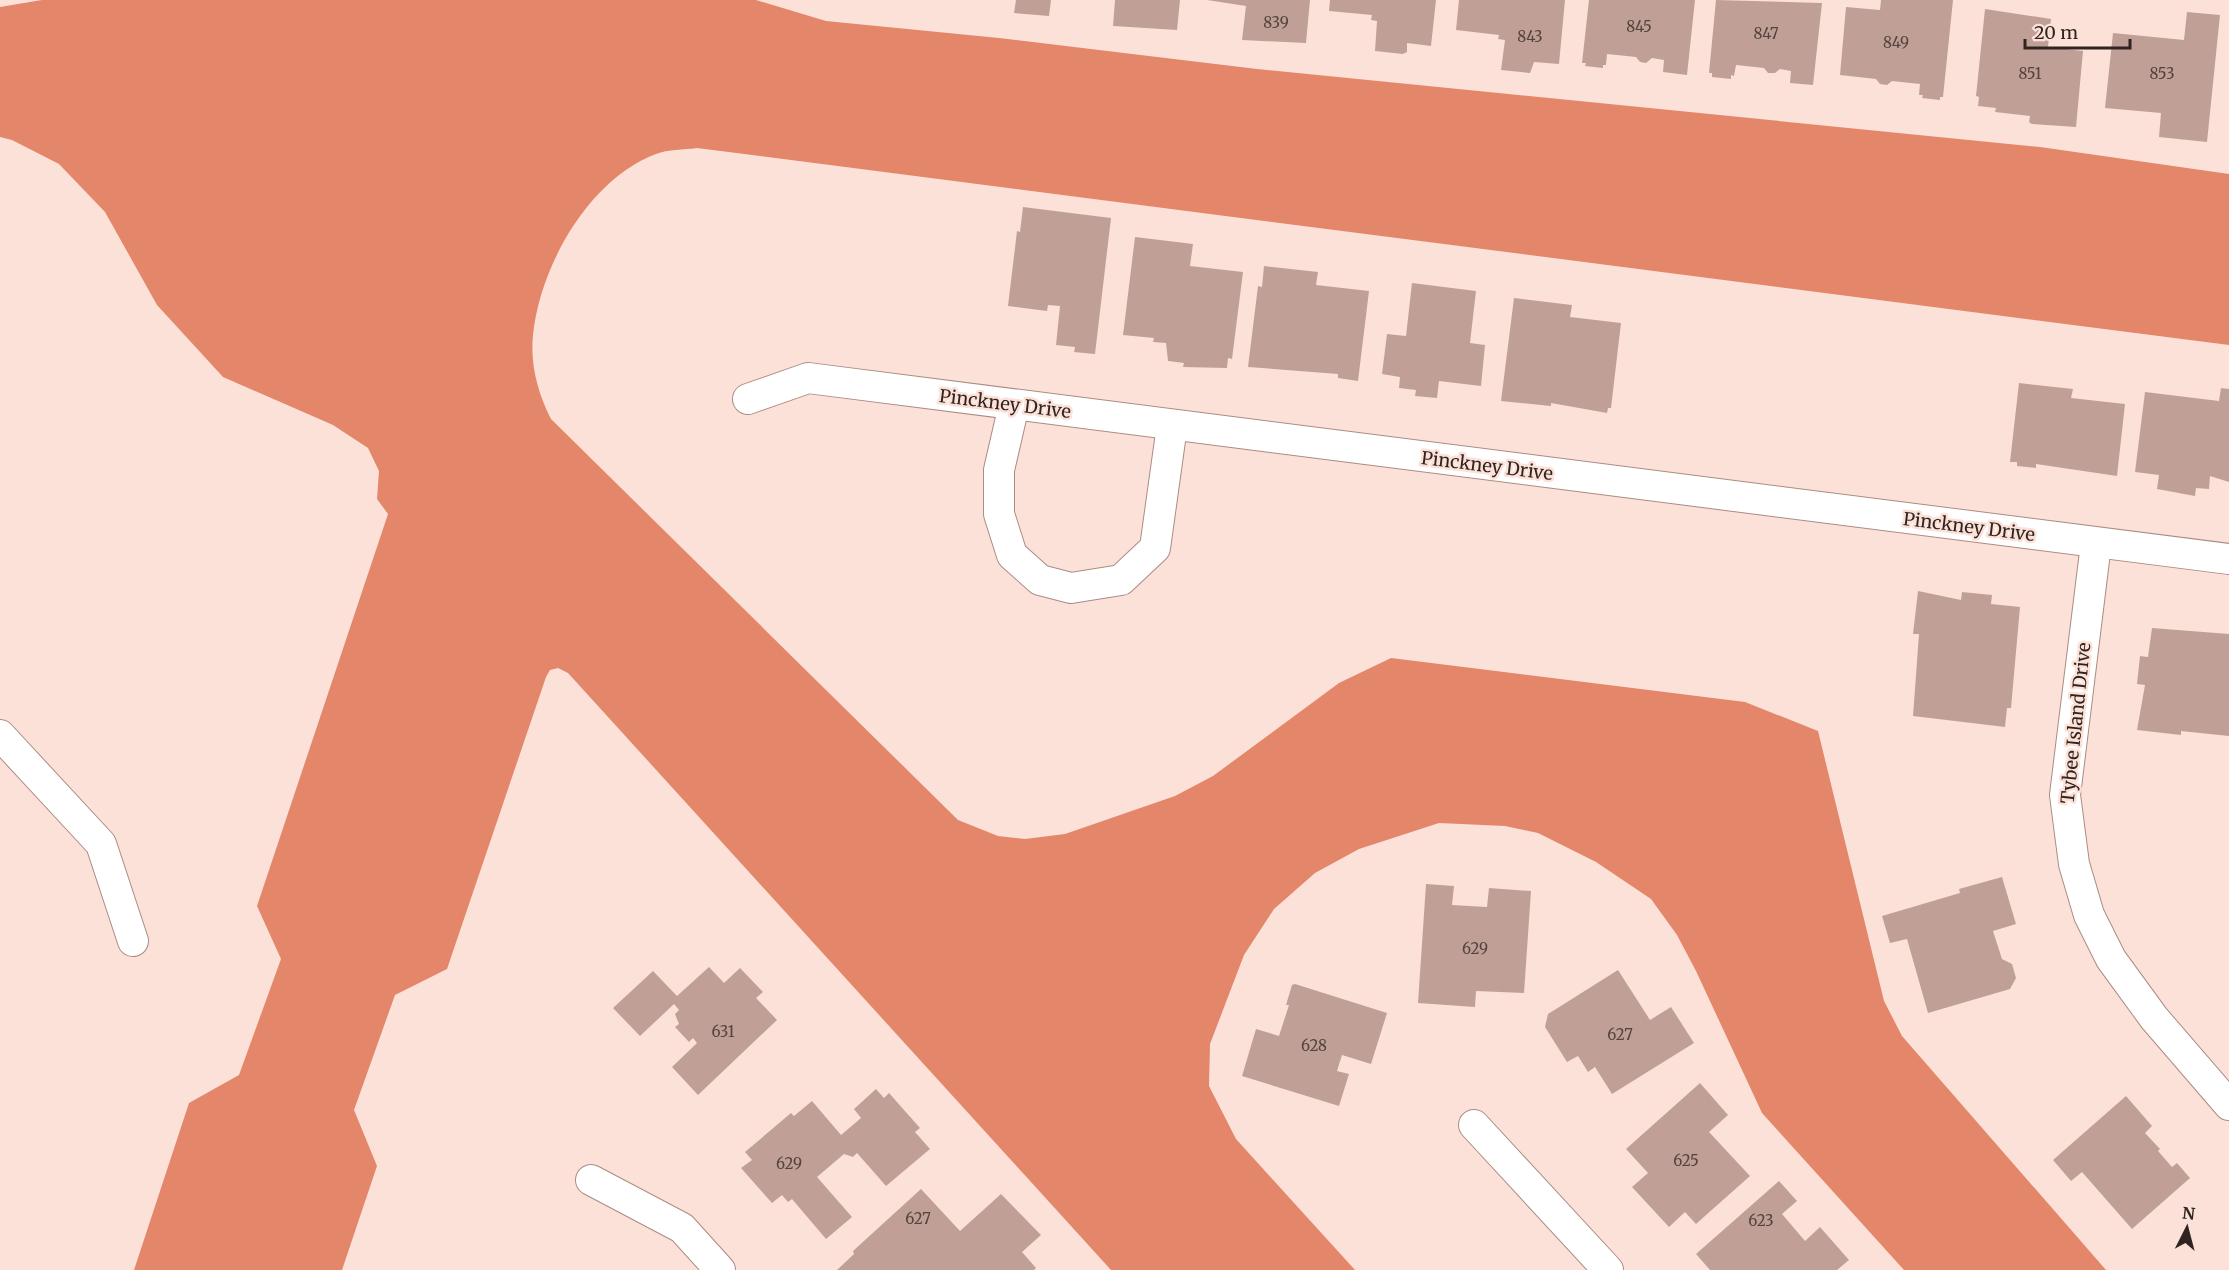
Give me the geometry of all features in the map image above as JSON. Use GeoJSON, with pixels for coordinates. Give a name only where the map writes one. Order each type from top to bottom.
{"type":"FeatureCollection","features":[{"type":"Feature","properties":{"kind":"street","name":"Pinckney Drive"},"geometry":{"type":"LineString","coordinates":[[748,399],[808,378],[2096,544],[2229,559]]}},
{"type":"Feature","properties":{"kind":"street"},"geometry":{"type":"LineString","coordinates":[[1014,405],[999,470],[999,514],[1012,555],[1040,580],[1071,588],[1121,580],[1155,548],[1166,487],[1172,426]]}},
{"type":"Feature","properties":{"kind":"street","name":"Tybee Island Drive"},"geometry":{"type":"LineString","coordinates":[[2096,544],[2065,795],[2074,864],[2089,915],[2111,959],[2154,1018],[2229,1105]]}},
{"type":"Feature","properties":{"kind":"street"},"geometry":{"type":"LineString","coordinates":[[0,735],[101,844],[133,940]]}},
{"type":"Feature","properties":{"kind":"street"},"geometry":{"type":"LineString","coordinates":[[1474,1125],[1608,1270]]}},
{"type":"Feature","properties":{"kind":"street"},"geometry":{"type":"LineString","coordinates":[[591,1180],[682,1228],[720,1270]]}},
{"type":"Feature","properties":{"kind":"shaded area"},"geometry":{"type":"Polygon","coordinates":[[[42,0],[756,0],[826,21],[999,38],[1257,69],[2040,147],[2229,174],[2229,345],[697,148],[666,151],[632,166],[610,183],[589,204],[557,254],[538,308],[533,335],[536,378],[551,419],[958,820],[998,836],[1025,839],[1065,834],[1175,796],[1213,776],[1339,683],[1391,658],[1745,702],[1818,731],[1884,1001],[1902,1036],[2106,1270],[1904,1270],[1762,1113],[1696,971],[1677,935],[1651,899],[1596,862],[1538,833],[1505,826],[1439,823],[1359,849],[1315,873],[1274,909],[1244,955],[1210,1044],[1209,1086],[1236,1139],[1355,1270],[1111,1270],[568,673],[558,668],[550,670],[546,677],[447,969],[395,995],[354,1110],[377,1166],[342,1270],[134,1270],[189,1103],[239,1075],[281,959],[257,906],[388,514],[377,499],[379,471],[368,448],[333,425],[223,377],[157,305],[105,212],[59,164],[12,140],[0,137],[0,7],[42,0]]]}},
{"type":"Feature","properties":{"kind":"building"},"geometry":{"type":"Polygon","coordinates":[[[1016,0],[1051,0],[1049,16],[1014,13],[1016,0]]]}},
{"type":"Feature","properties":{"kind":"building"},"geometry":{"type":"Polygon","coordinates":[[[1115,0],[1180,0],[1177,30],[1113,26],[1115,0]]]}},
{"type":"Feature","properties":{"kind":"building"},"geometry":{"type":"Polygon","coordinates":[[[1207,0],[1310,0],[1306,43],[1242,40],[1246,6],[1207,0]]]}},
{"type":"Feature","properties":{"kind":"building"},"geometry":{"type":"Polygon","coordinates":[[[1330,0],[1436,0],[1431,46],[1407,43],[1407,52],[1403,54],[1375,51],[1377,21],[1371,20],[1372,15],[1329,11],[1330,0]]]}},
{"type":"Feature","properties":{"kind":"building"},"geometry":{"type":"Polygon","coordinates":[[[1459,0],[1565,0],[1559,64],[1534,62],[1530,73],[1501,70],[1505,40],[1498,39],[1499,35],[1456,30],[1459,0]]]}},
{"type":"Feature","properties":{"kind":"building"},"geometry":{"type":"Polygon","coordinates":[[[1589,0],[1695,0],[1687,75],[1663,72],[1664,60],[1652,58],[1646,63],[1640,62],[1636,57],[1607,54],[1606,65],[1603,65],[1603,68],[1585,66],[1586,63],[1582,63],[1589,0]]]}},
{"type":"Feature","properties":{"kind":"building"},"geometry":{"type":"Polygon","coordinates":[[[1716,0],[1822,3],[1813,85],[1790,83],[1791,71],[1780,69],[1775,73],[1768,73],[1764,68],[1736,65],[1734,76],[1731,75],[1731,79],[1712,77],[1712,73],[1709,73],[1716,0]]]}},
{"type":"Feature","properties":{"kind":"building"},"geometry":{"type":"Polygon","coordinates":[[[1881,0],[1953,0],[1943,97],[1940,97],[1940,100],[1922,98],[1923,95],[1919,95],[1920,84],[1892,81],[1887,85],[1880,84],[1876,79],[1840,75],[1846,7],[1880,10],[1881,0]]]}},
{"type":"Feature","properties":{"kind":"building"},"geometry":{"type":"Polygon","coordinates":[[[1985,9],[2051,19],[2048,47],[2083,51],[2076,127],[2032,124],[2029,122],[2030,116],[1995,112],[1996,108],[1978,106],[1979,97],[1976,96],[1985,9]]]}},
{"type":"Feature","properties":{"kind":"building"},"geometry":{"type":"Polygon","coordinates":[[[2187,12],[2220,15],[2207,142],[2159,137],[2161,113],[2105,108],[2113,33],[2184,40],[2187,12]]]}},
{"type":"Feature","properties":{"kind":"building"},"geometry":{"type":"Polygon","coordinates":[[[1023,207],[1111,218],[1095,354],[1074,352],[1075,347],[1056,345],[1060,306],[1048,305],[1047,311],[1008,306],[1017,231],[1020,232],[1023,207]]]}},
{"type":"Feature","properties":{"kind":"building"},"geometry":{"type":"Polygon","coordinates":[[[1135,237],[1193,244],[1190,266],[1243,272],[1232,359],[1228,358],[1227,368],[1183,367],[1184,363],[1168,361],[1166,343],[1153,342],[1154,338],[1123,335],[1135,237]]]}},
{"type":"Feature","properties":{"kind":"building"},"geometry":{"type":"Polygon","coordinates":[[[1264,266],[1318,272],[1316,285],[1369,291],[1358,381],[1338,378],[1338,374],[1248,367],[1258,286],[1262,287],[1264,266]]]}},
{"type":"Feature","properties":{"kind":"building"},"geometry":{"type":"Polygon","coordinates":[[[1412,283],[1476,291],[1470,343],[1485,345],[1481,386],[1439,381],[1437,398],[1415,396],[1416,390],[1399,388],[1400,377],[1382,374],[1387,334],[1406,336],[1412,283]]]}},
{"type":"Feature","properties":{"kind":"building"},"geometry":{"type":"Polygon","coordinates":[[[1514,298],[1572,305],[1570,317],[1621,323],[1611,408],[1608,408],[1607,413],[1551,403],[1551,406],[1501,401],[1514,298]]]}},
{"type":"Feature","properties":{"kind":"building"},"geometry":{"type":"Polygon","coordinates":[[[2019,383],[2073,389],[2071,398],[2125,404],[2117,476],[2036,464],[2036,468],[2017,466],[2017,462],[2010,462],[2019,383]]]}},
{"type":"Feature","properties":{"kind":"building"},"geometry":{"type":"Polygon","coordinates":[[[2221,388],[2229,389],[2229,482],[2210,476],[2209,489],[2196,488],[2195,496],[2157,489],[2159,475],[2135,472],[2145,392],[2219,401],[2221,388]]]}},
{"type":"Feature","properties":{"kind":"building"},"geometry":{"type":"Polygon","coordinates":[[[1918,591],[1961,600],[1962,592],[1992,595],[1991,604],[2020,607],[2011,708],[2007,708],[2005,727],[1913,716],[1919,634],[1913,634],[1918,591]]]}},
{"type":"Feature","properties":{"kind":"building"},"geometry":{"type":"Polygon","coordinates":[[[2152,628],[2229,634],[2229,736],[2181,731],[2181,735],[2137,730],[2145,685],[2137,684],[2140,656],[2148,657],[2152,628]]]}},
{"type":"Feature","properties":{"kind":"building"},"geometry":{"type":"Polygon","coordinates":[[[2002,877],[2016,924],[1993,931],[2002,959],[2012,964],[2016,978],[2010,989],[1928,1013],[1907,939],[1890,943],[1882,916],[1960,893],[1959,889],[2002,877]]]}},
{"type":"Feature","properties":{"kind":"building"},"geometry":{"type":"Polygon","coordinates":[[[1426,884],[1454,886],[1452,905],[1487,907],[1489,888],[1531,891],[1524,993],[1476,991],[1475,1007],[1418,1003],[1426,884]]]}},
{"type":"Feature","properties":{"kind":"building"},"geometry":{"type":"Polygon","coordinates":[[[709,967],[724,983],[740,968],[763,992],[756,998],[777,1020],[698,1095],[672,1067],[697,1043],[693,1038],[689,1042],[675,1027],[679,1024],[675,1014],[679,1010],[674,1004],[640,1036],[613,1008],[653,971],[677,996],[709,967]]]}},
{"type":"Feature","properties":{"kind":"building"},"geometry":{"type":"Polygon","coordinates":[[[1618,970],[1650,1020],[1671,1007],[1694,1043],[1612,1094],[1595,1067],[1588,1072],[1578,1056],[1567,1062],[1545,1027],[1548,1014],[1618,970]]]}},
{"type":"Feature","properties":{"kind":"building"},"geometry":{"type":"Polygon","coordinates":[[[1295,984],[1387,1013],[1371,1064],[1342,1055],[1337,1071],[1349,1074],[1339,1106],[1242,1076],[1256,1029],[1279,1036],[1289,1005],[1286,1005],[1292,985],[1295,984]]]}},
{"type":"Feature","properties":{"kind":"building"},"geometry":{"type":"Polygon","coordinates":[[[1700,1083],[1728,1115],[1709,1132],[1750,1176],[1696,1224],[1685,1212],[1669,1227],[1632,1187],[1648,1173],[1626,1149],[1700,1083]]]}},
{"type":"Feature","properties":{"kind":"building"},"geometry":{"type":"Polygon","coordinates":[[[876,1089],[884,1098],[889,1093],[920,1128],[915,1132],[930,1149],[886,1186],[857,1153],[853,1157],[844,1154],[817,1177],[852,1217],[826,1239],[792,1199],[788,1202],[782,1195],[772,1203],[741,1168],[752,1160],[745,1152],[791,1113],[794,1116],[812,1101],[841,1135],[861,1118],[854,1109],[876,1089]]]}},
{"type":"Feature","properties":{"kind":"building"},"geometry":{"type":"Polygon","coordinates":[[[2126,1096],[2152,1126],[2145,1133],[2160,1149],[2158,1151],[2172,1167],[2177,1163],[2190,1178],[2132,1229],[2082,1172],[2071,1181],[2053,1160],[2126,1096]]]}},
{"type":"Feature","properties":{"kind":"building"},"geometry":{"type":"Polygon","coordinates":[[[1779,1181],[1797,1201],[1782,1214],[1805,1241],[1820,1227],[1849,1260],[1837,1270],[1710,1270],[1696,1254],[1779,1181]]]}},
{"type":"Feature","properties":{"kind":"building"},"geometry":{"type":"Polygon","coordinates":[[[921,1189],[960,1231],[1001,1194],[1041,1235],[1022,1252],[1036,1268],[1034,1270],[837,1270],[854,1254],[853,1251],[921,1189]]]}}]}
